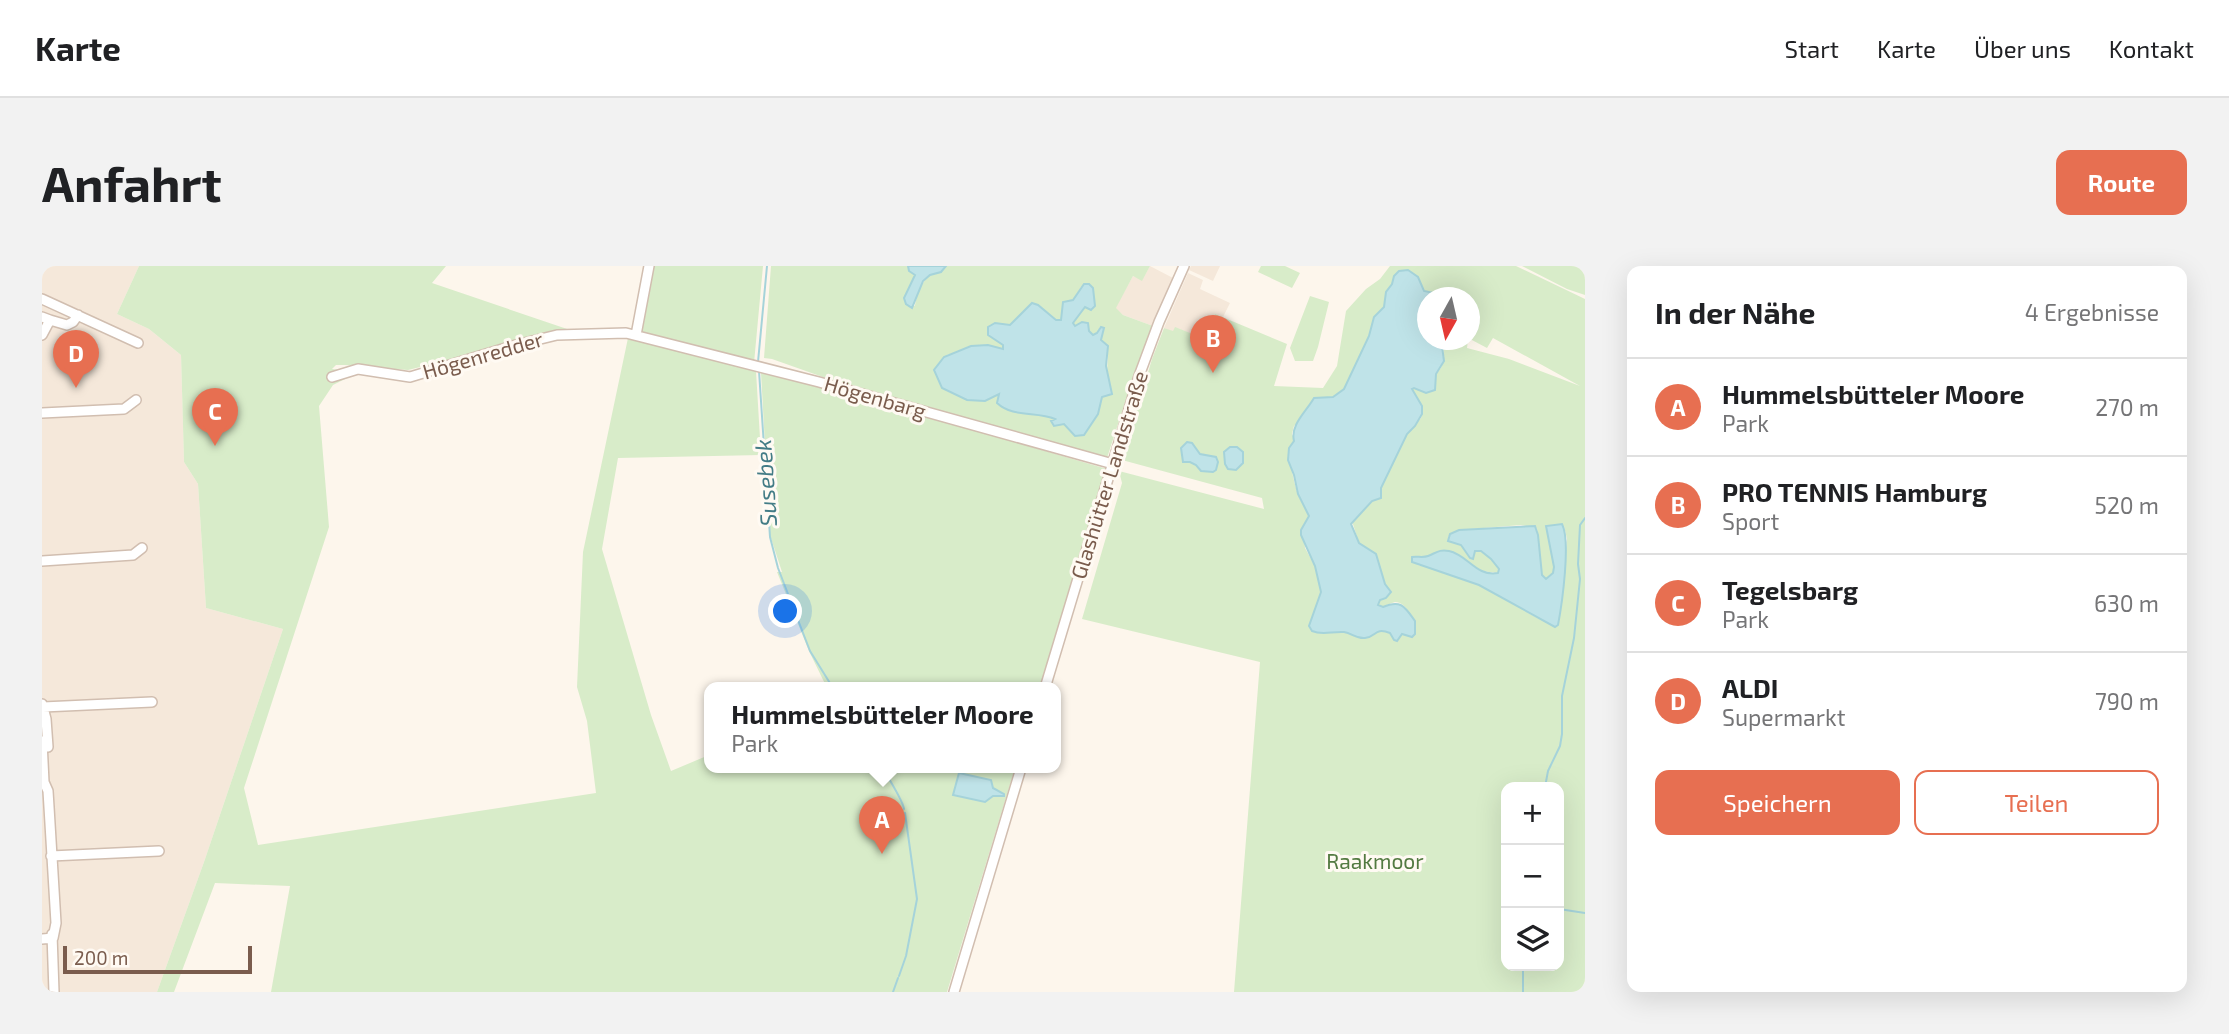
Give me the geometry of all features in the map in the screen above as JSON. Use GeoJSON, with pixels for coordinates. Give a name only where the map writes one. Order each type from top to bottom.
{"type":"FeatureCollection","features":[{"type":"Feature","properties":{"kind":"street"},"geometry":{"type":"LineString","coordinates":[[636,335],[649,266]]}},
{"type":"Feature","properties":{"kind":"street","name":"Glashütter Landstraße"},"geometry":{"type":"LineString","coordinates":[[1047,682],[1147,356],[1184,266]]}},
{"type":"Feature","properties":{"kind":"street"},"geometry":{"type":"LineString","coordinates":[[42,299],[78,315],[92,317],[131,335],[138,343]]}},
{"type":"Feature","properties":{"kind":"street"},"geometry":{"type":"LineString","coordinates":[[42,335],[46,319],[67,325],[78,315]]}},
{"type":"Feature","properties":{"kind":"street","name":"Högenredder"},"geometry":{"type":"LineString","coordinates":[[332,377],[358,369],[405,377],[415,376],[557,335],[636,335]]}},
{"type":"Feature","properties":{"kind":"street","name":"Högenbarg"},"geometry":{"type":"LineString","coordinates":[[636,335],[819,382],[1113,464]]}},
{"type":"Feature","properties":{"kind":"street"},"geometry":{"type":"LineString","coordinates":[[42,413],[124,409],[136,400]]}},
{"type":"Feature","properties":{"kind":"street"},"geometry":{"type":"LineString","coordinates":[[42,561],[133,555],[142,548]]}},
{"type":"Feature","properties":{"kind":"street"},"geometry":{"type":"LineString","coordinates":[[45,791],[49,782],[46,719],[42,708],[152,702]]}},
{"type":"Feature","properties":{"kind":"street"},"geometry":{"type":"LineString","coordinates":[[42,741],[51,856],[47,868],[54,992]]}},
{"type":"Feature","properties":{"kind":"street"},"geometry":{"type":"LineString","coordinates":[[954,992],[1020,773]]}},
{"type":"Feature","properties":{"kind":"street"},"geometry":{"type":"LineString","coordinates":[[51,856],[159,851]]}},
{"type":"Feature","properties":{"kind":"street"},"geometry":{"type":"LineString","coordinates":[[42,939],[53,938]]}},
{"type":"Feature","properties":{"kind":"shaded area"},"geometry":{"type":"Polygon","coordinates":[[[42,266],[139,266],[117,314],[149,329],[181,355],[184,462],[198,484],[206,608],[283,629],[157,992],[42,992],[42,266]]]}},
{"type":"Feature","properties":{"kind":"shaded area"},"geometry":{"type":"Polygon","coordinates":[[[1150,266],[1173,278],[1153,326],[1123,315],[1115,308],[1133,276],[1142,280],[1150,266]]]}},
{"type":"Feature","properties":{"kind":"shaded area"},"geometry":{"type":"Polygon","coordinates":[[[1191,266],[1220,266],[1213,281],[1189,270],[1191,266]]]}},
{"type":"Feature","properties":{"kind":"shaded area"},"geometry":{"type":"Polygon","coordinates":[[[1188,273],[1203,280],[1200,289],[1230,303],[1223,317],[1215,314],[1209,327],[1195,335],[1176,328],[1173,332],[1164,328],[1188,273]]]}},
{"type":"Feature","properties":{"kind":"green space"},"geometry":{"type":"Polygon","coordinates":[[[139,266],[446,266],[432,283],[570,330],[408,370],[345,365],[336,365],[332,369],[350,371],[349,377],[333,385],[319,406],[329,527],[244,788],[258,845],[596,793],[587,721],[577,687],[583,552],[628,338],[756,371],[761,455],[618,458],[602,549],[651,715],[671,771],[704,757],[704,773],[1013,773],[947,992],[271,992],[290,886],[215,883],[174,992],[157,992],[283,629],[206,608],[198,484],[184,462],[181,355],[149,329],[117,314],[139,266]]]}},
{"type":"Feature","properties":{"kind":"green space"},"geometry":{"type":"Polygon","coordinates":[[[652,266],[763,266],[754,363],[639,332],[652,266]]]}},
{"type":"Feature","properties":{"kind":"green space"},"geometry":{"type":"Polygon","coordinates":[[[771,266],[908,266],[915,275],[904,298],[915,306],[925,280],[941,272],[946,266],[1150,266],[1142,281],[1133,276],[1116,308],[1123,315],[1153,326],[1107,458],[854,388],[764,358],[771,266]],[[1081,287],[1073,300],[1063,302],[1061,320],[1056,320],[1038,305],[1010,325],[990,325],[989,336],[1003,345],[1003,349],[980,346],[947,355],[938,376],[944,389],[974,401],[985,401],[999,394],[1024,413],[1052,417],[1055,420],[1051,421],[1056,426],[1067,426],[1074,435],[1086,433],[1098,414],[1102,397],[1106,395],[1108,347],[1101,340],[1100,327],[1093,335],[1089,331],[1089,325],[1080,323],[1075,326],[1073,323],[1085,307],[1092,310],[1095,306],[1093,288],[1081,287]]]}},
{"type":"Feature","properties":{"kind":"green space"},"geometry":{"type":"Polygon","coordinates":[[[1261,266],[1285,266],[1300,273],[1292,288],[1258,272],[1261,266]]]}},
{"type":"Feature","properties":{"kind":"green space","name":"Raakmoor"},"geometry":{"type":"Polygon","coordinates":[[[1390,266],[1516,266],[1585,299],[1585,992],[1234,992],[1260,662],[1082,619],[1122,483],[1119,471],[1264,509],[1262,498],[1122,460],[1164,328],[1173,331],[1175,327],[1195,335],[1200,324],[1209,327],[1215,314],[1287,344],[1274,386],[1323,388],[1337,366],[1346,311],[1366,289],[1380,279],[1390,266]],[[1394,276],[1386,292],[1384,307],[1374,317],[1369,336],[1344,389],[1306,409],[1294,426],[1292,434],[1295,441],[1291,462],[1298,495],[1309,516],[1303,525],[1305,548],[1315,566],[1321,592],[1309,626],[1312,631],[1342,632],[1362,638],[1381,630],[1393,637],[1402,634],[1408,636],[1416,630],[1412,617],[1403,605],[1395,602],[1383,607],[1378,605],[1388,594],[1377,557],[1359,543],[1352,521],[1381,496],[1381,488],[1407,434],[1421,418],[1422,406],[1411,389],[1436,387],[1436,375],[1443,363],[1444,350],[1475,350],[1509,359],[1580,386],[1493,338],[1487,348],[1480,344],[1480,287],[1422,287],[1418,277],[1394,276]],[[1521,525],[1459,530],[1448,537],[1448,541],[1461,545],[1473,558],[1475,551],[1481,551],[1499,569],[1498,573],[1481,571],[1457,554],[1414,556],[1418,565],[1470,581],[1500,595],[1535,617],[1558,625],[1567,539],[1564,526],[1546,526],[1554,567],[1553,573],[1546,579],[1542,575],[1537,528],[1521,525]]]}},
{"type":"Feature","properties":{"kind":"green space"},"geometry":{"type":"Polygon","coordinates":[[[1522,266],[1585,266],[1585,295],[1567,289],[1522,266]]]}},
{"type":"Feature","properties":{"kind":"green space"},"geometry":{"type":"Polygon","coordinates":[[[1310,296],[1329,302],[1313,361],[1295,361],[1290,348],[1310,296]]]}},
{"type":"Feature","properties":{"kind":"green space"},"geometry":{"type":"Polygon","coordinates":[[[761,373],[819,385],[1107,469],[1042,682],[824,682],[777,572],[782,572],[770,535],[761,373]]]}},
{"type":"Feature","properties":{"kind":"water"},"geometry":{"type":"Polygon","coordinates":[[[908,266],[946,266],[941,272],[930,275],[923,281],[912,308],[906,304],[904,298],[915,275],[909,271],[908,266]]]}},
{"type":"Feature","properties":{"kind":"water"},"geometry":{"type":"Polygon","coordinates":[[[1408,270],[1418,277],[1422,287],[1417,287],[1417,350],[1443,350],[1444,361],[1436,374],[1435,390],[1426,393],[1412,389],[1422,406],[1422,414],[1407,434],[1381,488],[1381,498],[1372,501],[1351,524],[1359,543],[1376,554],[1385,584],[1391,592],[1380,600],[1378,605],[1402,606],[1415,621],[1415,634],[1412,637],[1402,634],[1397,641],[1385,631],[1362,638],[1344,632],[1316,632],[1309,626],[1321,592],[1315,566],[1301,535],[1309,516],[1298,494],[1288,460],[1289,448],[1294,441],[1296,424],[1314,398],[1333,397],[1344,389],[1369,336],[1374,317],[1384,307],[1386,292],[1399,271],[1408,270]]]}},
{"type":"Feature","properties":{"kind":"water"},"geometry":{"type":"Polygon","coordinates":[[[1084,284],[1093,288],[1095,306],[1091,310],[1085,307],[1073,323],[1075,326],[1082,322],[1088,323],[1089,331],[1093,335],[1101,327],[1104,328],[1101,340],[1108,346],[1106,366],[1112,394],[1102,397],[1098,414],[1084,435],[1075,436],[1064,424],[1054,426],[1051,421],[1055,419],[1003,408],[997,403],[999,394],[985,401],[967,400],[942,388],[934,370],[944,357],[971,346],[988,345],[1003,349],[1003,345],[988,335],[988,327],[995,323],[1010,325],[1032,303],[1056,320],[1061,320],[1063,302],[1073,300],[1084,284]]]}},
{"type":"Feature","properties":{"kind":"water"},"geometry":{"type":"Polygon","coordinates":[[[1187,442],[1192,443],[1200,454],[1216,457],[1216,470],[1201,471],[1190,462],[1183,462],[1181,448],[1187,442]]]}},
{"type":"Feature","properties":{"kind":"water"},"geometry":{"type":"Polygon","coordinates":[[[1230,447],[1237,447],[1243,452],[1243,463],[1236,470],[1228,469],[1225,464],[1224,452],[1230,447]]]}},
{"type":"Feature","properties":{"kind":"water"},"geometry":{"type":"Polygon","coordinates":[[[1562,524],[1566,544],[1565,573],[1558,625],[1555,627],[1479,585],[1412,562],[1412,557],[1426,557],[1446,551],[1456,553],[1484,572],[1498,573],[1499,569],[1481,551],[1475,551],[1473,559],[1461,545],[1448,541],[1450,534],[1459,530],[1535,526],[1542,575],[1546,579],[1553,573],[1554,567],[1546,526],[1562,524]]]}},
{"type":"Feature","properties":{"kind":"water"},"geometry":{"type":"Polygon","coordinates":[[[959,773],[991,780],[993,788],[1004,796],[993,796],[985,802],[953,795],[959,773]]]}},
{"type":"Feature","properties":{"kind":"waterway","name":"Susebek"},"geometry":{"type":"LineString","coordinates":[[758,362],[767,266]]}},
{"type":"Feature","properties":{"kind":"waterway","name":"Susebek"},"geometry":{"type":"LineString","coordinates":[[759,371],[770,537],[778,568],[810,651],[829,682]]}},
{"type":"Feature","properties":{"kind":"waterway"},"geometry":{"type":"LineString","coordinates":[[1546,782],[1562,734],[1562,696],[1574,638],[1580,579],[1580,525],[1585,518]]}},
{"type":"Feature","properties":{"kind":"waterway","name":"Susebek"},"geometry":{"type":"LineString","coordinates":[[886,773],[904,809]]}},
{"type":"Feature","properties":{"kind":"waterway","name":"Susebek"},"geometry":{"type":"LineString","coordinates":[[899,976],[906,956],[917,899],[905,813]]}},
{"type":"Feature","properties":{"kind":"waterway"},"geometry":{"type":"LineString","coordinates":[[1564,910],[1585,913]]}},
{"type":"Feature","properties":{"kind":"waterway"},"geometry":{"type":"LineString","coordinates":[[1523,971],[1523,992]]}},
{"type":"Feature","properties":{"kind":"waterway","name":"Susebek"},"geometry":{"type":"LineString","coordinates":[[893,992],[898,978]]}},
{"type":"Feature","properties":{"kind":"place","name":"PRO TENNIS Hamburg"},"geometry":{"type":"Point","coordinates":[1213,373]}},
{"type":"Feature","properties":{"kind":"place","name":"ALDI"},"geometry":{"type":"Point","coordinates":[76,388]}},
{"type":"Feature","properties":{"kind":"place","name":"Tegelsbarg"},"geometry":{"type":"Point","coordinates":[215,446]}},
{"type":"Feature","properties":{"kind":"place","name":"Hummelsbütteler Moore"},"geometry":{"type":"Point","coordinates":[882,854]}}]}
